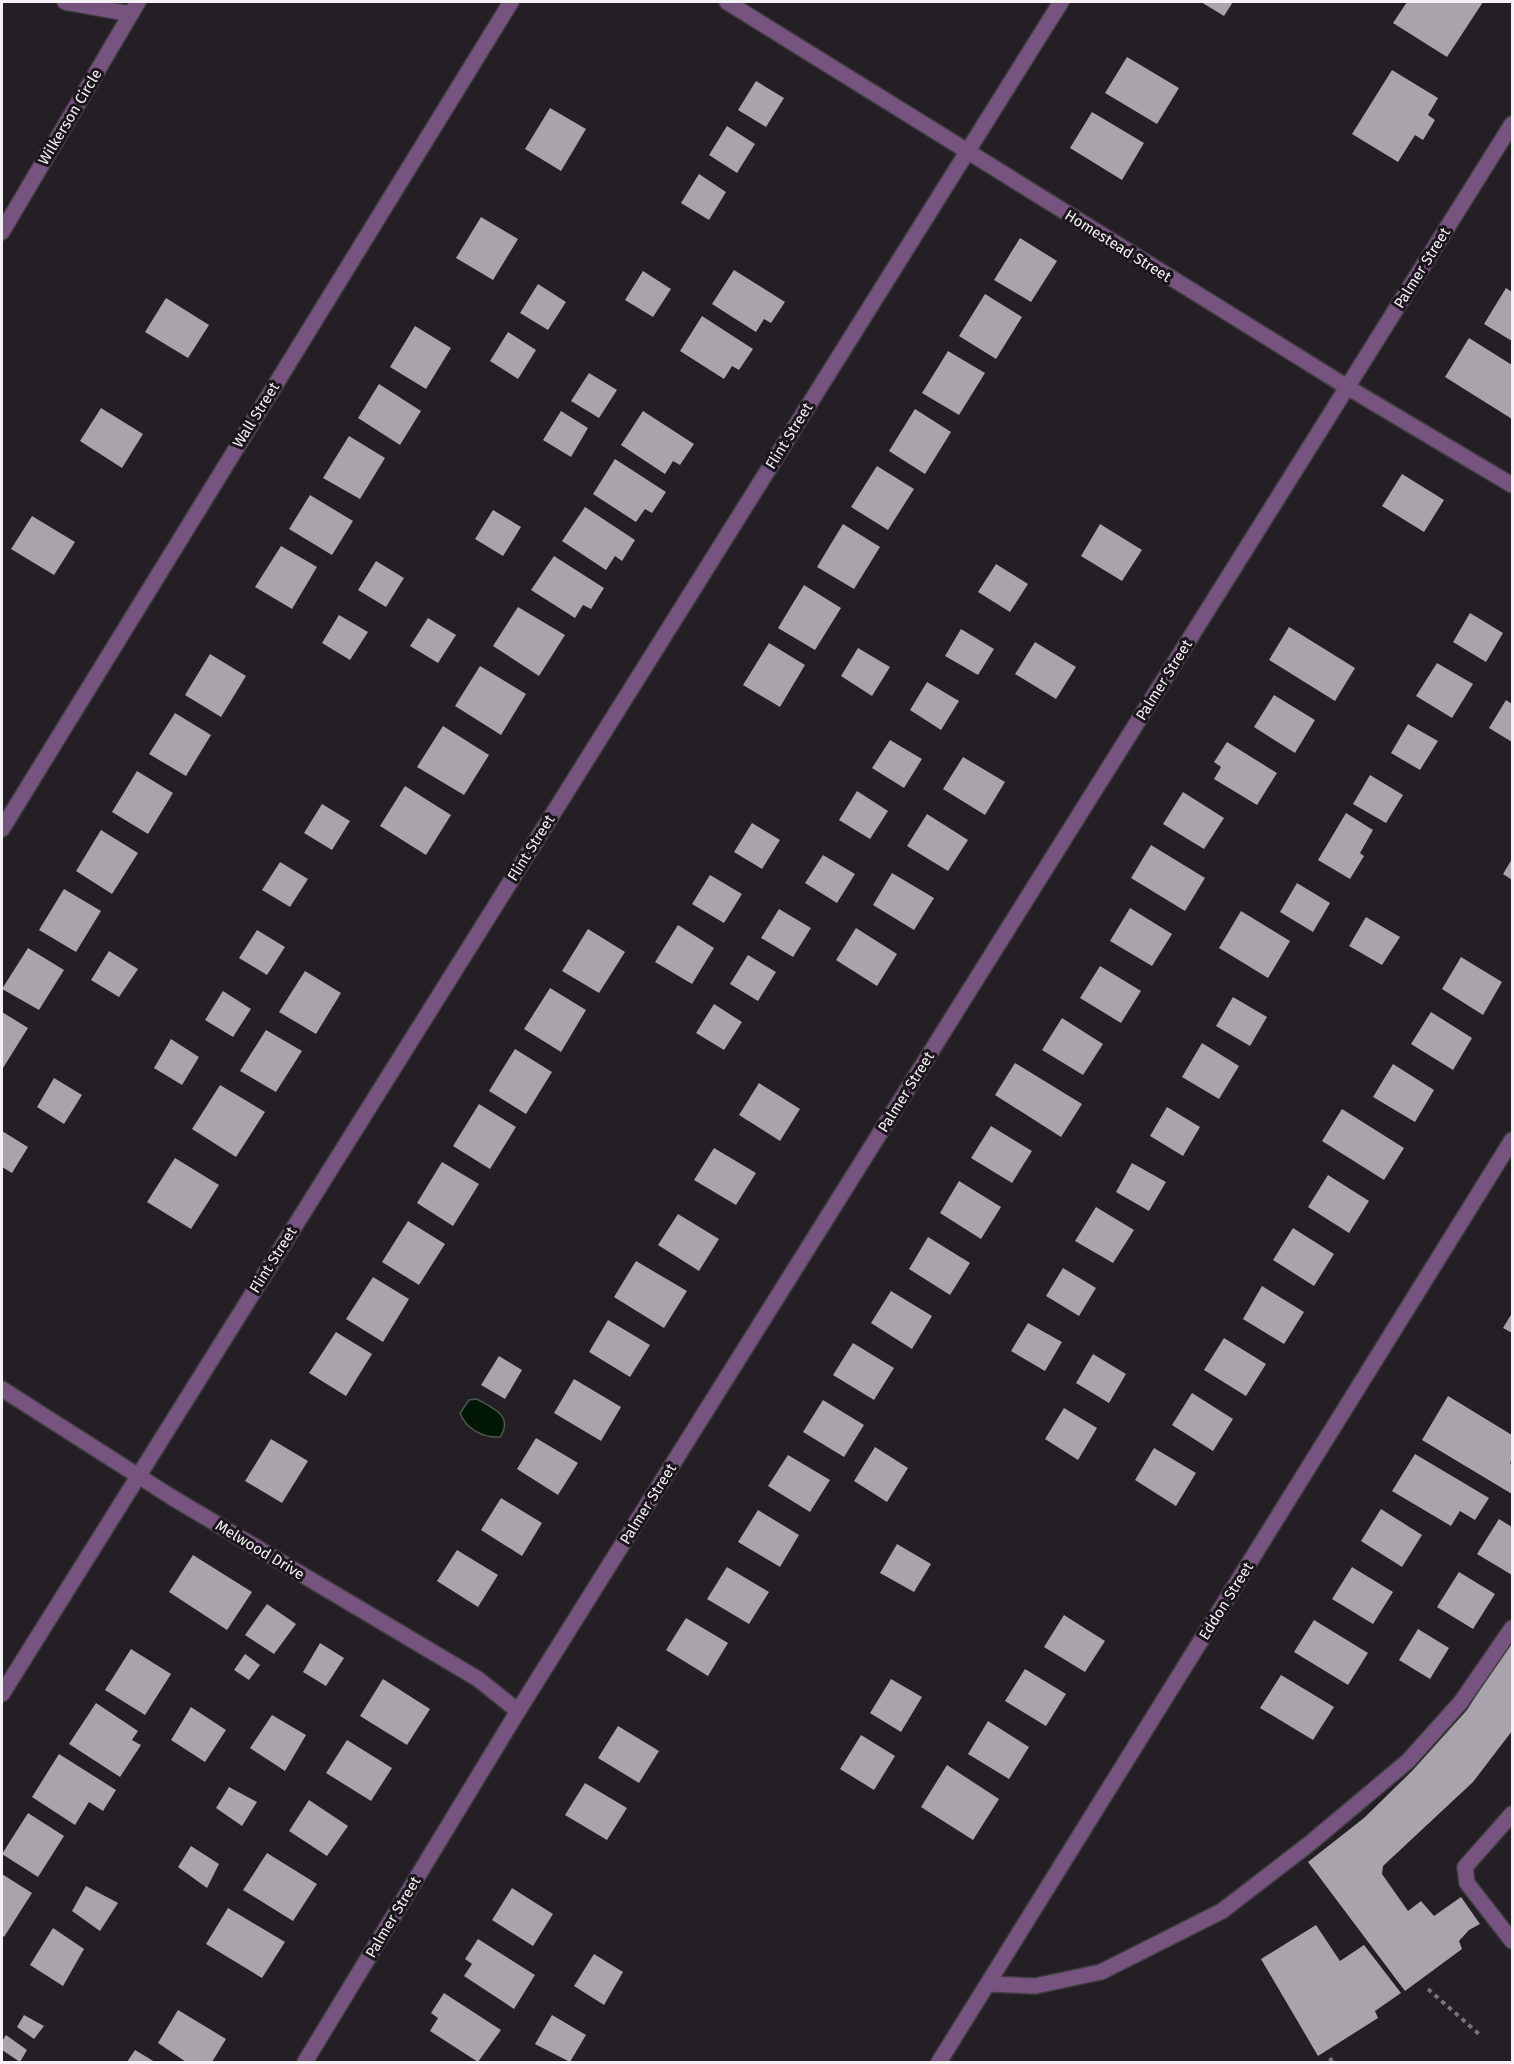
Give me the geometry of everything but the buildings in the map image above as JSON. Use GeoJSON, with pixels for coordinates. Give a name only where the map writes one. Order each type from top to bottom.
{"type":"FeatureCollection","features":[{"type":"Feature","properties":{"kind":"street"},"geometry":{"type":"LineString","coordinates":[[65,2],[134,8]]}},
{"type":"Feature","properties":{"kind":"street","name":"Wall Street"},"geometry":{"type":"LineString","coordinates":[[2,829],[511,2]]}},
{"type":"Feature","properties":{"kind":"street","name":"Homestead Street"},"geometry":{"type":"LineString","coordinates":[[727,2],[1347,387],[1512,485]]}},
{"type":"Feature","properties":{"kind":"street","name":"Flint Street"},"geometry":{"type":"LineString","coordinates":[[2,1694],[1061,2]]}},
{"type":"Feature","properties":{"kind":"street","name":"Wilkerson Circle"},"geometry":{"type":"LineString","coordinates":[[2,230],[134,8]]}},
{"type":"Feature","properties":{"kind":"street","name":"Palmer Street"},"geometry":{"type":"LineString","coordinates":[[305,2062],[518,1711],[1512,124]]}},
{"type":"Feature","properties":{"kind":"street","name":"Eddon Street"},"geometry":{"type":"LineString","coordinates":[[939,2062],[1512,1140]]}},
{"type":"Feature","properties":{"kind":"street","name":"Melwood Drive"},"geometry":{"type":"LineString","coordinates":[[2,1389],[138,1476],[478,1679],[518,1711]]}},
{"type":"Feature","properties":{"kind":"street"},"geometry":{"type":"LineString","coordinates":[[988,1984],[1035,1986],[1101,1972],[1222,1911],[1309,1844],[1408,1761],[1461,1702],[1512,1628]]}},
{"type":"Feature","properties":{"kind":"street"},"geometry":{"type":"LineString","coordinates":[[1512,1815],[1466,1867],[1467,1883],[1512,1941]]}},
{"type":"Feature","properties":{"kind":"path"},"geometry":{"type":"LineString","coordinates":[[1428,1989],[1479,2034]]}},
{"type":"Feature","properties":{"kind":"shaded area"},"geometry":{"type":"Polygon","coordinates":[[[477,1399],[495,1409],[503,1418],[504,1430],[500,1437],[481,1434],[466,1424],[460,1413],[469,1400],[477,1399]]]}}]}
